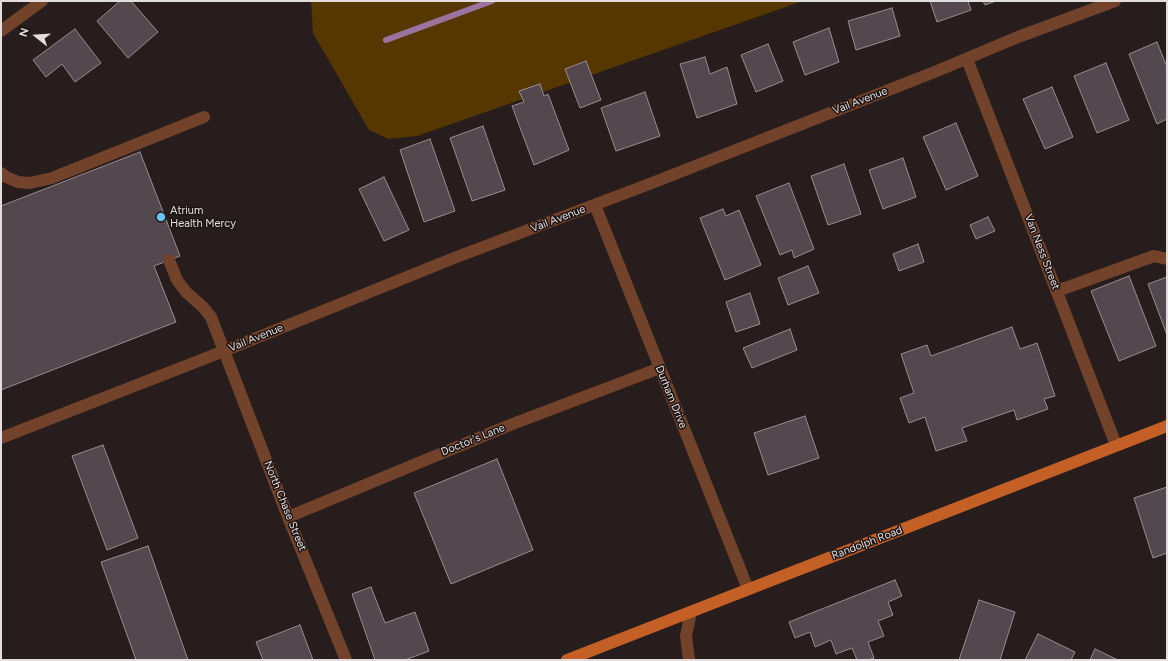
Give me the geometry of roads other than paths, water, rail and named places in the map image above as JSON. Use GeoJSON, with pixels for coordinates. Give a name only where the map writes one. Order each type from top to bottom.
{"type":"FeatureCollection","features":[{"type":"Feature","properties":{"kind":"main road","name":"Randolph Road"},"geometry":{"type":"LineString","coordinates":[[567,660],[1167,426]]}},
{"type":"Feature","properties":{"kind":"street"},"geometry":{"type":"LineString","coordinates":[[1,31],[42,1]]}},
{"type":"Feature","properties":{"kind":"street","name":"Vail Avenue"},"geometry":{"type":"LineString","coordinates":[[1,438],[224,351],[454,258],[967,59],[1018,37],[1115,1]]}},
{"type":"Feature","properties":{"kind":"street","name":"Van Ness Street"},"geometry":{"type":"LineString","coordinates":[[967,59],[1116,445]]}},
{"type":"Feature","properties":{"kind":"street"},"geometry":{"type":"LineString","coordinates":[[1,174],[18,182],[30,183],[52,178],[204,117]]}},
{"type":"Feature","properties":{"kind":"street","name":"Durham Drive"},"geometry":{"type":"LineString","coordinates":[[595,204],[748,589]]}},
{"type":"Feature","properties":{"kind":"street"},"geometry":{"type":"LineString","coordinates":[[1057,291],[1154,256],[1167,259]]}},
{"type":"Feature","properties":{"kind":"street","name":"North Chase Street"},"geometry":{"type":"LineString","coordinates":[[169,260],[177,280],[186,292],[203,307],[211,317],[288,517],[346,660]]}},
{"type":"Feature","properties":{"kind":"street","name":"Doctor's Lane"},"geometry":{"type":"LineString","coordinates":[[288,517],[510,424],[660,368]]}},
{"type":"Feature","properties":{"kind":"street"},"geometry":{"type":"LineString","coordinates":[[689,660],[686,636],[690,612]]}},
{"type":"Feature","properties":{"kind":"waterway"},"geometry":{"type":"LineString","coordinates":[[386,40],[492,1]]}},
{"type":"Feature","properties":{"kind":"place","name":"Atrium Health Mercy"},"geometry":{"type":"Point","coordinates":[161,217]}}]}
